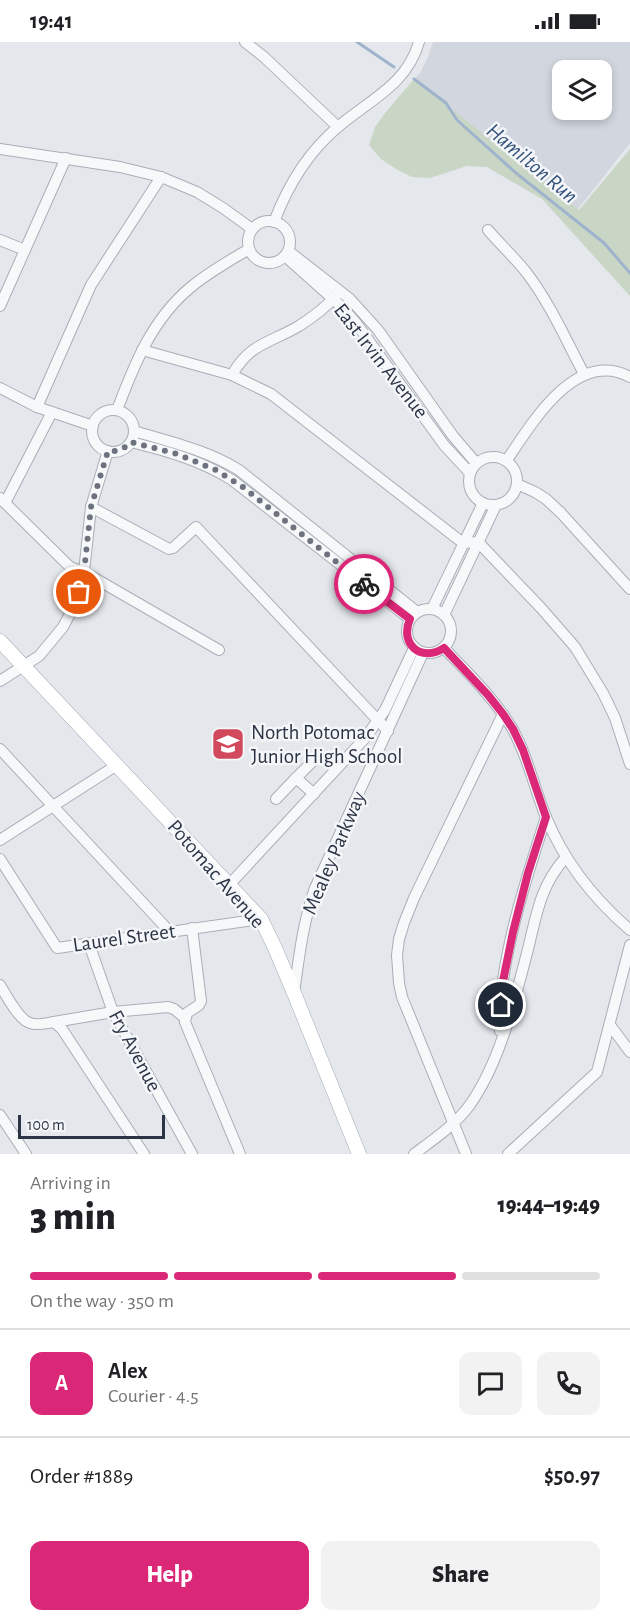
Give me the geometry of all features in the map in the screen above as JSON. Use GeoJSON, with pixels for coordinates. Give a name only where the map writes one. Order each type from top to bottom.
{"type":"FeatureCollection","features":[{"type":"Feature","properties":{"kind":"main road","name":"Potomac Avenue"},"geometry":{"type":"LineString","coordinates":[[0,641],[261,919],[294,993],[358,1154]]}},
{"type":"Feature","properties":{"kind":"street"},"geometry":{"type":"LineString","coordinates":[[245,42],[338,127]]}},
{"type":"Feature","properties":{"kind":"street"},"geometry":{"type":"LineString","coordinates":[[274,222],[297,173],[310,156],[338,127],[393,84],[408,68],[419,42]]}},
{"type":"Feature","properties":{"kind":"street"},"geometry":{"type":"LineString","coordinates":[[0,148],[120,167],[161,177],[197,192],[224,207],[252,230]]}},
{"type":"Feature","properties":{"kind":"street"},"geometry":{"type":"LineString","coordinates":[[0,306],[66,158]]}},
{"type":"Feature","properties":{"kind":"street"},"geometry":{"type":"LineString","coordinates":[[37,407],[91,285],[161,177]]}},
{"type":"Feature","properties":{"kind":"street"},"geometry":{"type":"LineString","coordinates":[[266,221],[274,222],[283,226],[290,242],[286,254],[279,261],[265,263],[258,260],[249,249],[249,236],[258,224],[266,221]]}},
{"type":"Feature","properties":{"kind":"street"},"geometry":{"type":"LineString","coordinates":[[488,230],[538,290],[584,374]]}},
{"type":"Feature","properties":{"kind":"street"},"geometry":{"type":"LineString","coordinates":[[0,240],[25,250]]}},
{"type":"Feature","properties":{"kind":"street"},"geometry":{"type":"LineString","coordinates":[[117,410],[142,350],[155,327],[171,306],[216,268],[249,249]]}},
{"type":"Feature","properties":{"kind":"street","name":"East Irvin Avenue"},"geometry":{"type":"LineString","coordinates":[[286,254],[337,296],[444,445],[470,473]]}},
{"type":"Feature","properties":{"kind":"street"},"geometry":{"type":"LineString","coordinates":[[232,375],[239,362],[249,352],[262,343],[298,326],[337,296]]}},
{"type":"Feature","properties":{"kind":"street","name":"East Irvin Avenue"},"geometry":{"type":"LineString","coordinates":[[337,296],[350,299],[378,330],[453,436],[476,463]]}},
{"type":"Feature","properties":{"kind":"street"},"geometry":{"type":"LineString","coordinates":[[142,350],[232,375],[271,394],[463,543],[478,542]]}},
{"type":"Feature","properties":{"kind":"street"},"geometry":{"type":"LineString","coordinates":[[507,460],[543,410],[564,388],[584,374],[609,370],[630,377]]}},
{"type":"Feature","properties":{"kind":"street"},"geometry":{"type":"LineString","coordinates":[[0,387],[37,407],[93,426]]}},
{"type":"Feature","properties":{"kind":"street"},"geometry":{"type":"LineString","coordinates":[[117,410],[126,414],[132,422],[133,436],[125,448],[117,452],[100,448],[95,442],[93,426],[96,418],[102,413],[117,410]]}},
{"type":"Feature","properties":{"kind":"street"},"geometry":{"type":"LineString","coordinates":[[52,412],[3,501],[70,567],[84,572],[219,650]]}},
{"type":"Feature","properties":{"kind":"street"},"geometry":{"type":"LineString","coordinates":[[133,436],[202,451],[221,459],[252,479],[349,556],[413,615]]}},
{"type":"Feature","properties":{"kind":"street"},"geometry":{"type":"LineString","coordinates":[[133,436],[216,470],[243,487],[341,566],[413,615]]}},
{"type":"Feature","properties":{"kind":"street"},"geometry":{"type":"LineString","coordinates":[[0,681],[39,656],[63,627],[72,610],[84,572],[91,507],[108,451]]}},
{"type":"Feature","properties":{"kind":"street"},"geometry":{"type":"LineString","coordinates":[[496,456],[507,460],[516,475],[517,484],[514,492],[510,498],[496,505],[483,503],[474,496],[470,489],[470,473],[476,463],[485,457],[496,456]]}},
{"type":"Feature","properties":{"kind":"street"},"geometry":{"type":"LineString","coordinates":[[216,470],[221,459]]}},
{"type":"Feature","properties":{"kind":"street"},"geometry":{"type":"LineString","coordinates":[[517,484],[546,499],[630,589]]}},
{"type":"Feature","properties":{"kind":"street"},"geometry":{"type":"LineString","coordinates":[[432,609],[483,503]]}},
{"type":"Feature","properties":{"kind":"street"},"geometry":{"type":"LineString","coordinates":[[444,615],[496,505]]}},
{"type":"Feature","properties":{"kind":"street"},"geometry":{"type":"LineString","coordinates":[[91,507],[169,549],[196,527],[388,731]]}},
{"type":"Feature","properties":{"kind":"street"},"geometry":{"type":"LineString","coordinates":[[478,542],[575,647],[589,668],[615,718],[630,764]]}},
{"type":"Feature","properties":{"kind":"street"},"geometry":{"type":"LineString","coordinates":[[341,566],[349,556]]}},
{"type":"Feature","properties":{"kind":"street"},"geometry":{"type":"LineString","coordinates":[[424,609],[432,609],[444,615],[451,631],[444,648],[431,654],[419,651],[409,642],[406,634],[407,626],[413,615],[424,609]]}},
{"type":"Feature","properties":{"kind":"street"},"geometry":{"type":"LineString","coordinates":[[444,648],[503,714],[523,750],[546,817],[566,857],[590,891],[630,930]]}},
{"type":"Feature","properties":{"kind":"street","name":"Mealey Parkway"},"geometry":{"type":"LineString","coordinates":[[229,885],[366,736],[385,710],[419,651]]}},
{"type":"Feature","properties":{"kind":"street","name":"Mealey Parkway"},"geometry":{"type":"LineString","coordinates":[[294,993],[303,930],[315,888],[388,731],[419,651]]}},
{"type":"Feature","properties":{"kind":"street"},"geometry":{"type":"LineString","coordinates":[[466,1154],[402,997],[398,968],[399,939],[414,898],[503,714]]}},
{"type":"Feature","properties":{"kind":"street"},"geometry":{"type":"LineString","coordinates":[[0,749],[170,932]]}},
{"type":"Feature","properties":{"kind":"street"},"geometry":{"type":"LineString","coordinates":[[276,799],[312,762]]}},
{"type":"Feature","properties":{"kind":"street"},"geometry":{"type":"LineString","coordinates":[[0,840],[117,765]]}},
{"type":"Feature","properties":{"kind":"street"},"geometry":{"type":"LineString","coordinates":[[296,778],[314,794]]}},
{"type":"Feature","properties":{"kind":"street"},"geometry":{"type":"LineString","coordinates":[[500,1044],[503,981],[509,950],[528,873],[546,817]]}},
{"type":"Feature","properties":{"kind":"street"},"geometry":{"type":"LineString","coordinates":[[414,1154],[433,1141],[468,1108],[490,1070],[515,1000],[539,905],[555,870],[566,857]]}},
{"type":"Feature","properties":{"kind":"street","name":"Laurel Street"},"geometry":{"type":"LineString","coordinates":[[0,859],[57,948],[261,919]]}},
{"type":"Feature","properties":{"kind":"street"},"geometry":{"type":"LineString","coordinates":[[192,928],[201,1000],[199,1005],[187,1013],[185,1022],[240,1154]]}},
{"type":"Feature","properties":{"kind":"street","name":"Fry Avenue"},"geometry":{"type":"LineString","coordinates":[[88,944],[113,1012],[192,1154]]}},
{"type":"Feature","properties":{"kind":"street"},"geometry":{"type":"LineString","coordinates":[[508,1154],[597,1072],[630,945]]}},
{"type":"Feature","properties":{"kind":"street"},"geometry":{"type":"LineString","coordinates":[[0,985],[21,1017],[26,1022],[35,1024],[113,1012],[168,1008],[174,1009],[185,1018]]}},
{"type":"Feature","properties":{"kind":"street"},"geometry":{"type":"LineString","coordinates":[[54,1022],[62,1029],[144,1154]]}},
{"type":"Feature","properties":{"kind":"street"},"geometry":{"type":"LineString","coordinates":[[610,1025],[630,1052]]}},
{"type":"Feature","properties":{"kind":"street"},"geometry":{"type":"LineString","coordinates":[[0,1115],[26,1154]]}},
{"type":"Feature","properties":{"kind":"shaded area"},"geometry":{"type":"Polygon","coordinates":[[[433,42],[630,42],[630,143],[571,218],[457,120],[446,103],[414,79],[420,73],[433,42]]]}},
{"type":"Feature","properties":{"kind":"green space"},"geometry":{"type":"Polygon","coordinates":[[[414,79],[579,210],[630,149],[630,296],[542,199],[487,167],[467,166],[430,178],[412,177],[381,159],[369,145],[375,127],[414,79]]]}},
{"type":"Feature","properties":{"kind":"waterway","name":"Hamilton Run"},"geometry":{"type":"LineString","coordinates":[[357,42],[394,67]]}},
{"type":"Feature","properties":{"kind":"waterway","name":"Hamilton Run"},"geometry":{"type":"LineString","coordinates":[[414,79],[446,103],[457,120],[516,173],[604,243],[630,273]]}},
{"type":"Feature","properties":{"kind":"way so far"},"geometry":{"type":"LineString","coordinates":[[79,592],[84,572],[91,507],[108,451],[117,452],[131,442],[177,454],[216,470],[243,487],[364,584]]}},
{"type":"Feature","properties":{"kind":"place","name":"North Potomac Junior High School"},"geometry":{"type":"Point","coordinates":[228,744]}},
{"type":"Feature","properties":{"kind":"route"},"geometry":{"type":"LineString","coordinates":[[364,584],[410,619],[406,634],[414,648],[431,654],[444,648],[503,714],[523,750],[546,817],[528,873],[513,932],[503,981],[501,1005]]}}]}
